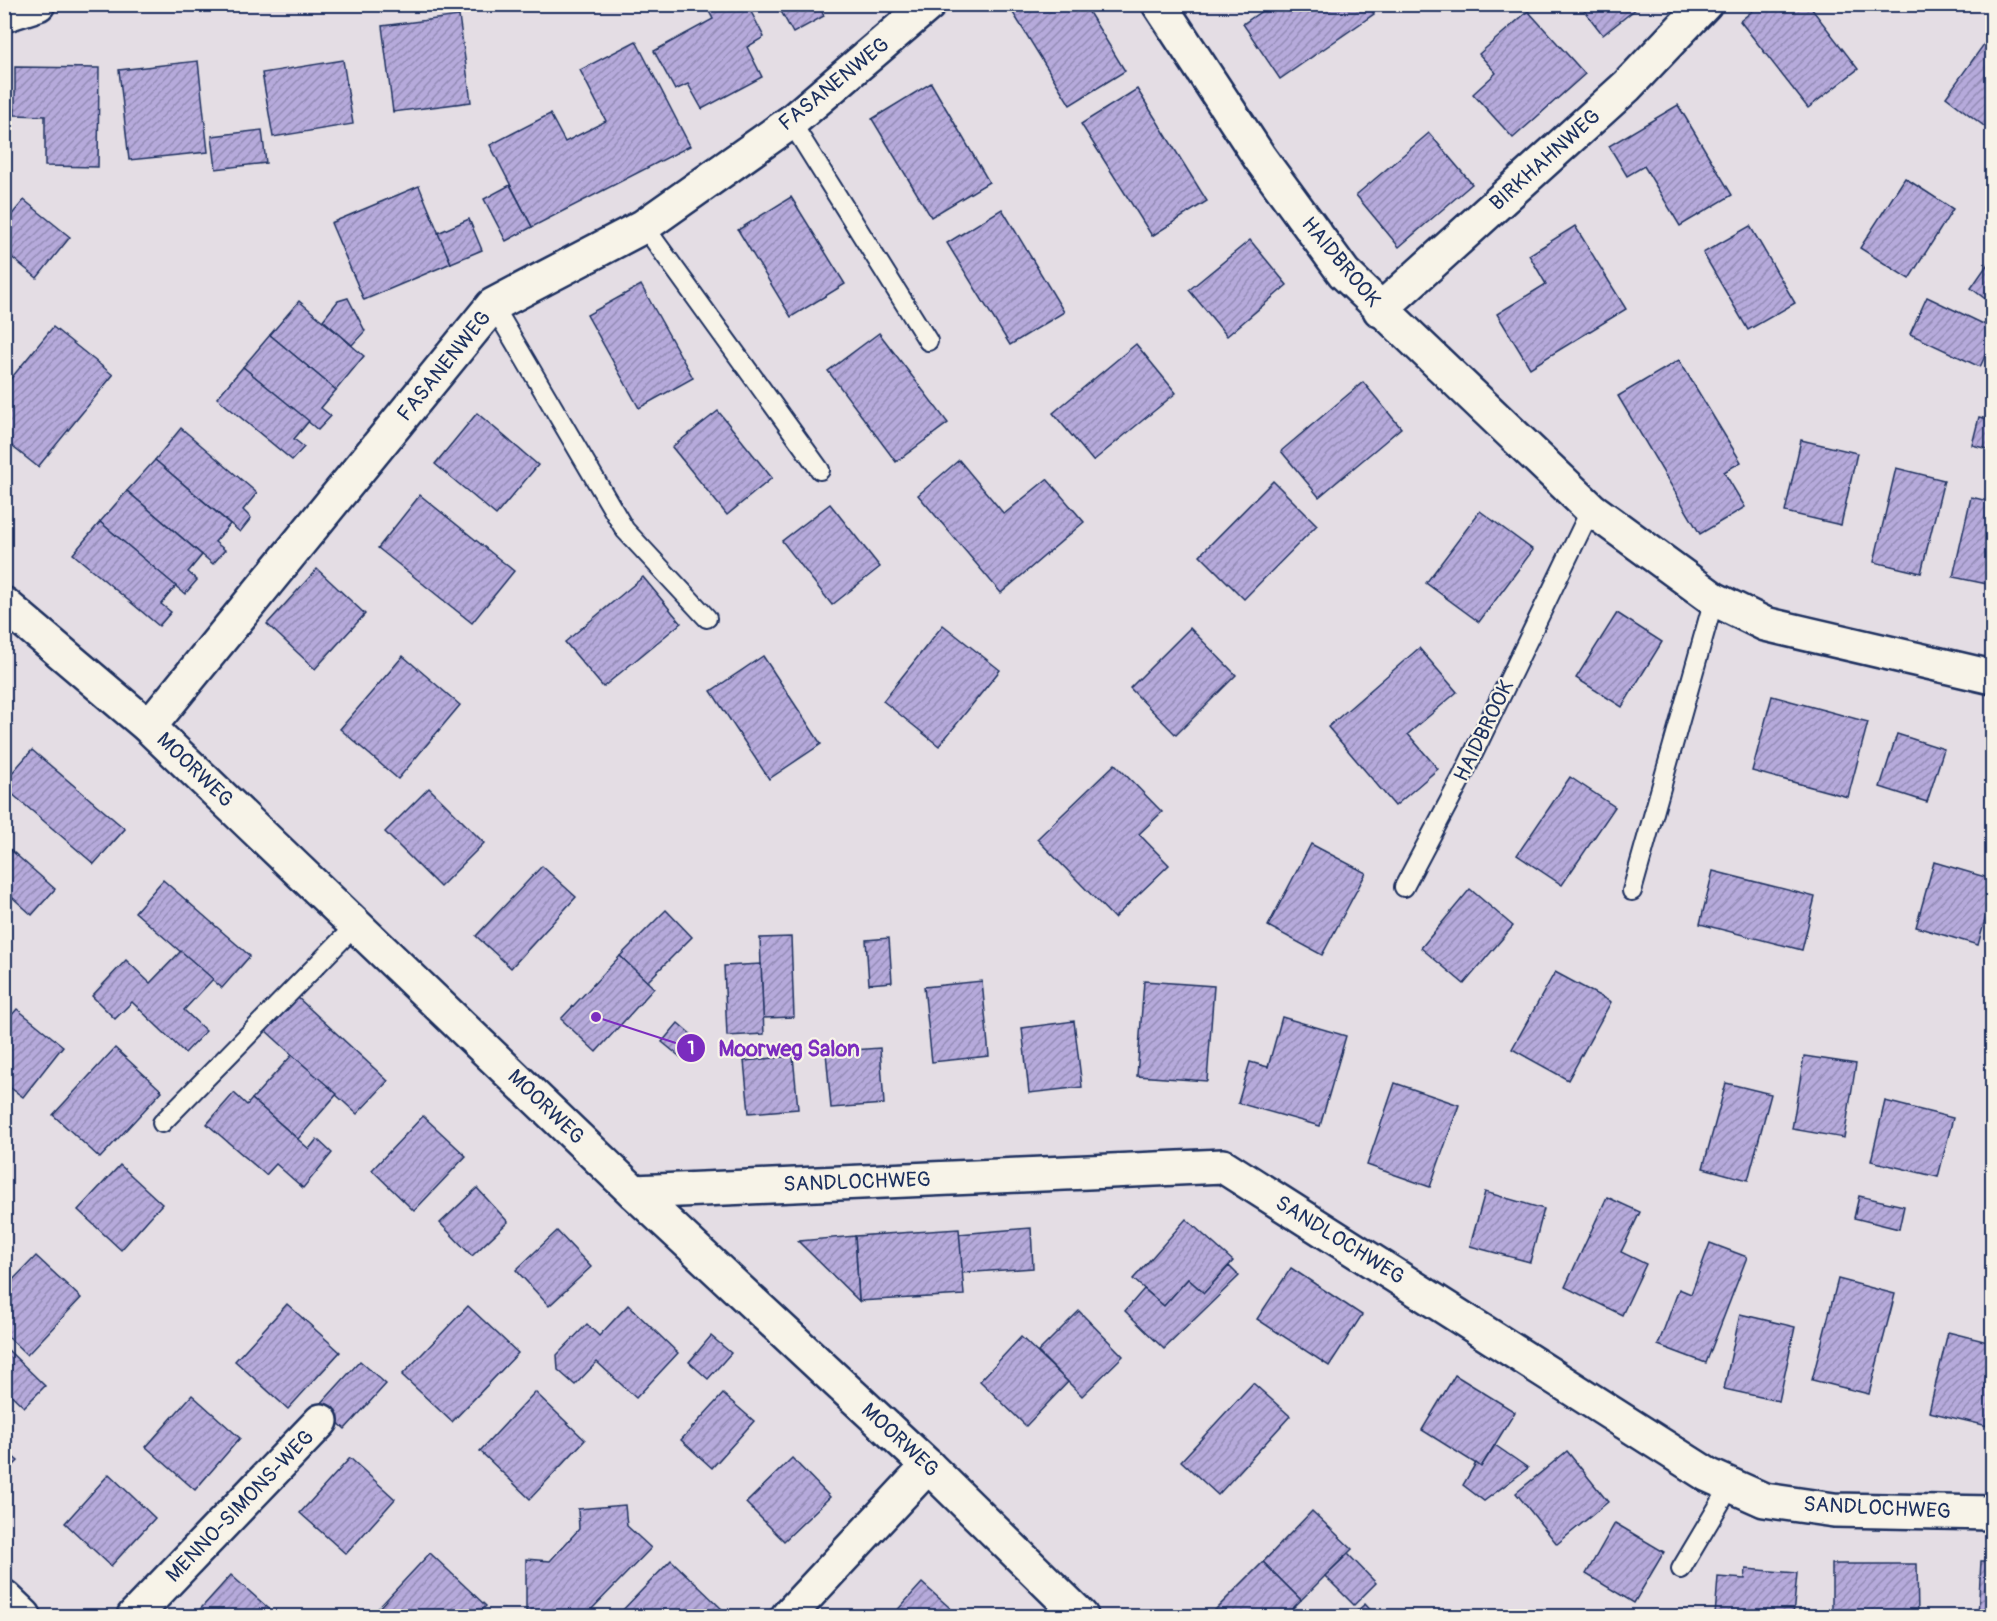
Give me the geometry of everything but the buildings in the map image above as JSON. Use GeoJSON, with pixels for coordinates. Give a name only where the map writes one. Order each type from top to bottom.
{"type":"FeatureCollection","features":[{"type":"Feature","properties":{"kind":"street"},"geometry":{"type":"LineString","coordinates":[[4,15],[38,4]]}},
{"type":"Feature","properties":{"kind":"street","name":"FASANENWEG"},"geometry":{"type":"LineString","coordinates":[[150,727],[494,305],[644,226],[791,122],[929,4]]}},
{"type":"Feature","properties":{"kind":"street","name":"HAIDBROOK"},"geometry":{"type":"LineString","coordinates":[[1159,4],[1260,158],[1344,273],[1465,386],[1591,509],[1714,599],[1766,624],[1992,677]]}},
{"type":"Feature","properties":{"kind":"street","name":"BIRKHAHNWEG"},"geometry":{"type":"LineString","coordinates":[[1380,309],[1627,86],[1705,4]]}},
{"type":"Feature","properties":{"kind":"street","name":"MOORWEG"},"geometry":{"type":"LineString","coordinates":[[4,604],[150,727],[634,1191],[928,1466],[1081,1617]]}},
{"type":"Feature","properties":{"kind":"street","name":"SANDLOCHWEG"},"geometry":{"type":"LineString","coordinates":[[634,1191],[1223,1166],[1708,1475],[1764,1500],[1834,1510],[1992,1513]]}},
{"type":"Feature","properties":{"kind":"street","name":"MENNO-SIMONS-WEG"},"geometry":{"type":"LineString","coordinates":[[134,1617],[321,1420]]}},
{"type":"Feature","properties":{"kind":"street"},"geometry":{"type":"LineString","coordinates":[[788,1617],[928,1466]]}},
{"type":"Feature","properties":{"kind":"street"},"geometry":{"type":"LineString","coordinates":[[4,1597],[24,1617]]}},
{"type":"Feature","properties":{"kind":"lane"},"geometry":{"type":"LineString","coordinates":[[791,122],[928,341]]}},
{"type":"Feature","properties":{"kind":"lane"},"geometry":{"type":"LineString","coordinates":[[644,226],[820,470]]}},
{"type":"Feature","properties":{"kind":"lane"},"geometry":{"type":"LineString","coordinates":[[494,305],[625,530],[707,618]]}},
{"type":"Feature","properties":{"kind":"lane","name":"HAIDBROOK"},"geometry":{"type":"LineString","coordinates":[[1404,887],[1461,779],[1591,509]]}},
{"type":"Feature","properties":{"kind":"lane"},"geometry":{"type":"LineString","coordinates":[[1632,891],[1714,599]]}},
{"type":"Feature","properties":{"kind":"lane"},"geometry":{"type":"LineString","coordinates":[[162,1123],[356,925]]}},
{"type":"Feature","properties":{"kind":"lane"},"geometry":{"type":"LineString","coordinates":[[1681,1569],[1731,1485]]}},
{"type":"Feature","properties":{"kind":"place","name":"Moorweg Salon"},"geometry":{"type":"Point","coordinates":[596,1017]}}]}
